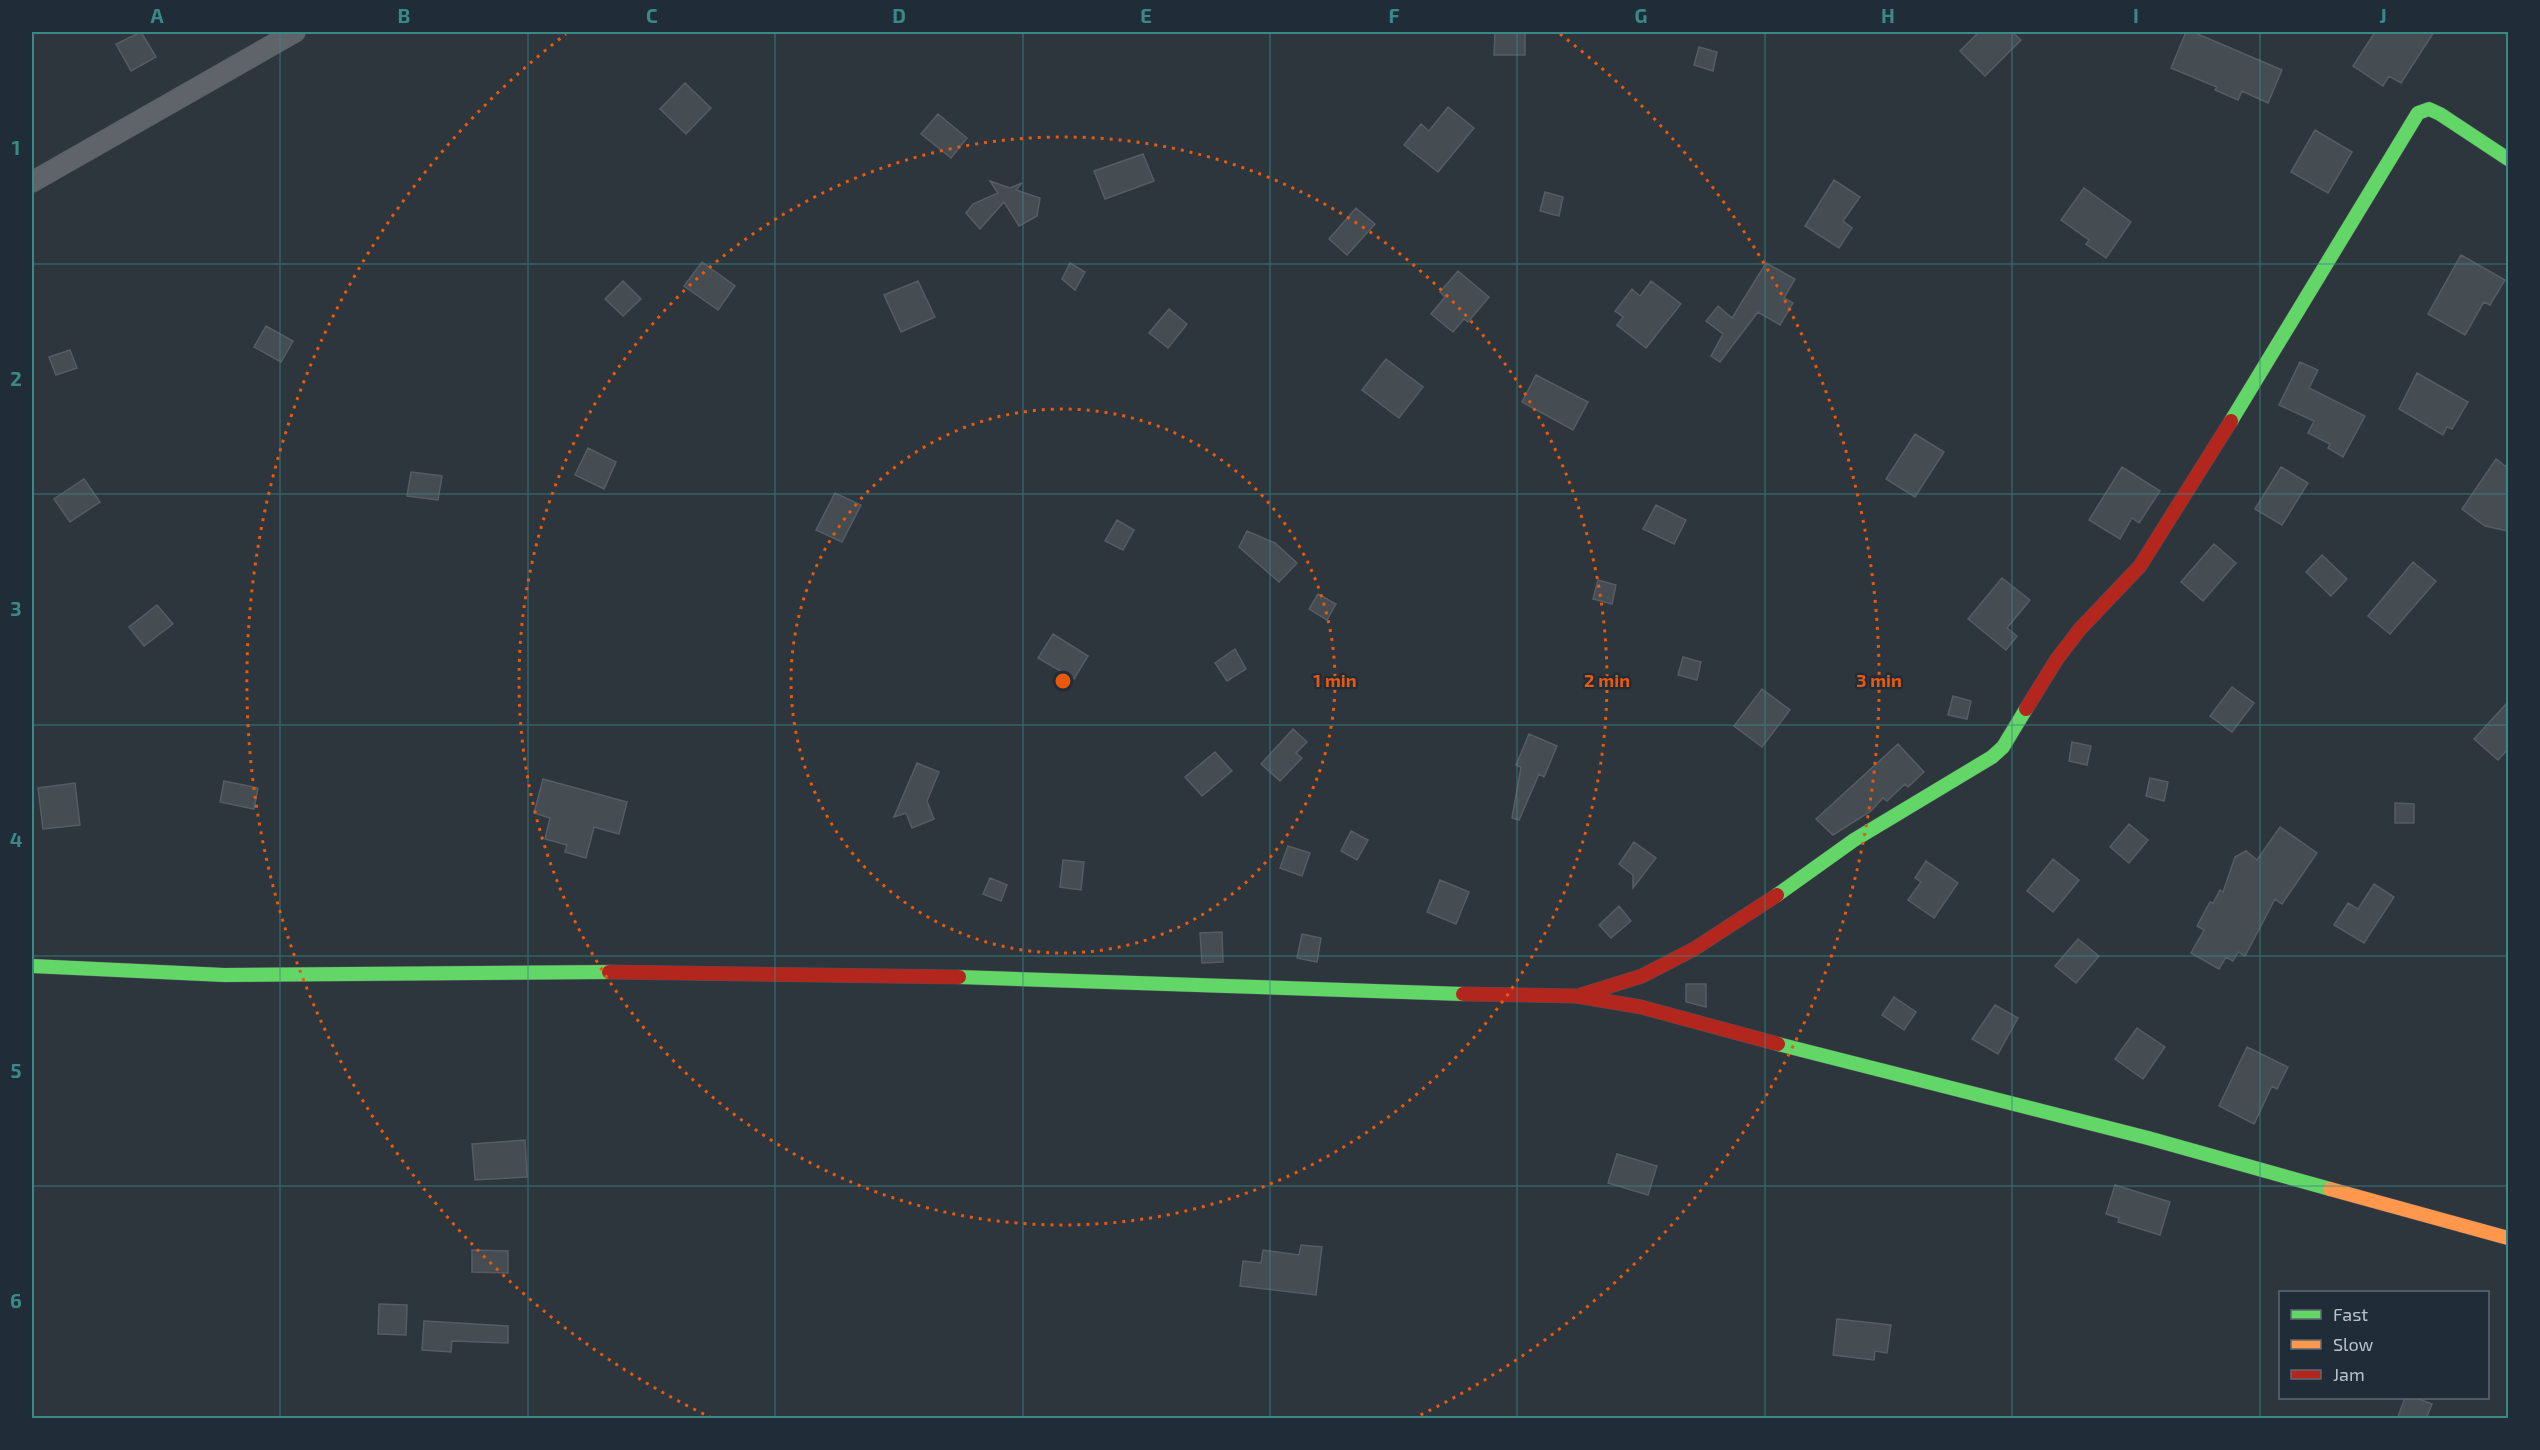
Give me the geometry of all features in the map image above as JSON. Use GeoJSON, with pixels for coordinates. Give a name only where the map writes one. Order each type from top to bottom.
{"type":"FeatureCollection","features":[{"type":"Feature","properties":{"kind":"street"},"geometry":{"type":"LineString","coordinates":[[32,182],[295,32]]}},
{"type":"Feature","properties":{"kind":"street"},"geometry":{"type":"LineString","coordinates":[[1576,996],[1642,976],[1694,949],[1752,912],[1854,840],[1919,799],[1973,769],[2003,747],[2063,651],[2080,629],[2140,566],[2167,526],[2418,113],[2429,109],[2440,114],[2508,159]]}},
{"type":"Feature","properties":{"kind":"street"},"geometry":{"type":"LineString","coordinates":[[32,966],[224,975],[699,972],[1038,979],[1365,993],[1576,996],[1641,1007],[2136,1135],[2508,1238]]}},
{"type":"Feature","properties":{"kind":"building"},"geometry":{"type":"Polygon","coordinates":[[[141,32],[156,57],[131,71],[116,44],[141,32]]]}},
{"type":"Feature","properties":{"kind":"building"},"geometry":{"type":"Polygon","coordinates":[[[1495,32],[1525,32],[1525,55],[1494,55],[1495,32]]]}},
{"type":"Feature","properties":{"kind":"building"},"geometry":{"type":"Polygon","coordinates":[[[1979,32],[2012,32],[2021,40],[1985,76],[1960,51],[1979,32]]]}},
{"type":"Feature","properties":{"kind":"building"},"geometry":{"type":"Polygon","coordinates":[[[2186,32],[2193,32],[2282,70],[2268,103],[2242,91],[2238,100],[2215,90],[2217,87],[2171,68],[2186,32]]]}},
{"type":"Feature","properties":{"kind":"building"},"geometry":{"type":"Polygon","coordinates":[[[2375,32],[2434,32],[2401,83],[2389,76],[2383,86],[2353,66],[2375,32]]]}},
{"type":"Feature","properties":{"kind":"building"},"geometry":{"type":"Polygon","coordinates":[[[1699,47],[1717,52],[1713,71],[1694,65],[1699,47]]]}},
{"type":"Feature","properties":{"kind":"building"},"geometry":{"type":"Polygon","coordinates":[[[685,83],[711,108],[686,134],[660,109],[685,83]]]}},
{"type":"Feature","properties":{"kind":"building"},"geometry":{"type":"Polygon","coordinates":[[[1448,107],[1474,128],[1438,172],[1404,145],[1421,124],[1429,131],[1448,107]]]}},
{"type":"Feature","properties":{"kind":"building"},"geometry":{"type":"Polygon","coordinates":[[[938,114],[967,138],[951,158],[921,134],[938,114]]]}},
{"type":"Feature","properties":{"kind":"building"},"geometry":{"type":"Polygon","coordinates":[[[2315,130],[2352,152],[2328,193],[2291,172],[2315,130]]]}},
{"type":"Feature","properties":{"kind":"building"},"geometry":{"type":"Polygon","coordinates":[[[1143,154],[1154,181],[1105,199],[1094,171],[1143,154]]]}},
{"type":"Feature","properties":{"kind":"building"},"geometry":{"type":"Polygon","coordinates":[[[1834,180],[1860,197],[1843,221],[1852,228],[1839,248],[1805,226],[1834,180]]]}},
{"type":"Feature","properties":{"kind":"building"},"geometry":{"type":"Polygon","coordinates":[[[990,181],[1010,188],[1022,183],[1016,190],[1040,198],[1037,216],[1019,226],[1004,202],[980,229],[966,213],[973,204],[998,193],[990,181]]]}},
{"type":"Feature","properties":{"kind":"building"},"geometry":{"type":"Polygon","coordinates":[[[2084,188],[2131,222],[2106,258],[2086,244],[2089,240],[2061,220],[2084,188]]]}},
{"type":"Feature","properties":{"kind":"building"},"geometry":{"type":"Polygon","coordinates":[[[1545,192],[1563,197],[1559,216],[1540,211],[1545,192]]]}},
{"type":"Feature","properties":{"kind":"building"},"geometry":{"type":"Polygon","coordinates":[[[1356,208],[1375,224],[1347,255],[1329,239],[1356,208]]]}},
{"type":"Feature","properties":{"kind":"building"},"geometry":{"type":"Polygon","coordinates":[[[2461,255],[2505,280],[2490,305],[2484,302],[2465,335],[2428,314],[2461,255]]]}},
{"type":"Feature","properties":{"kind":"building"},"geometry":{"type":"Polygon","coordinates":[[[702,262],[735,286],[718,310],[684,286],[702,262]]]}},
{"type":"Feature","properties":{"kind":"building"},"geometry":{"type":"Polygon","coordinates":[[[1070,263],[1085,272],[1075,290],[1062,279],[1070,263]]]}},
{"type":"Feature","properties":{"kind":"building"},"geometry":{"type":"Polygon","coordinates":[[[1766,263],[1795,279],[1784,298],[1793,303],[1780,325],[1758,312],[1720,362],[1711,356],[1723,334],[1706,321],[1718,306],[1732,318],[1766,263]]]}},
{"type":"Feature","properties":{"kind":"building"},"geometry":{"type":"Polygon","coordinates":[[[1458,271],[1489,297],[1468,322],[1464,319],[1453,332],[1431,314],[1445,297],[1440,292],[1458,271]]]}},
{"type":"Feature","properties":{"kind":"building"},"geometry":{"type":"Polygon","coordinates":[[[623,281],[641,299],[623,316],[605,299],[623,281]]]}},
{"type":"Feature","properties":{"kind":"building"},"geometry":{"type":"Polygon","coordinates":[[[918,281],[935,317],[901,332],[884,295],[918,281]]]}},
{"type":"Feature","properties":{"kind":"building"},"geometry":{"type":"Polygon","coordinates":[[[1651,281],[1681,304],[1646,348],[1617,325],[1623,317],[1615,311],[1632,289],[1640,296],[1651,281]]]}},
{"type":"Feature","properties":{"kind":"building"},"geometry":{"type":"Polygon","coordinates":[[[1169,309],[1187,324],[1168,348],[1149,333],[1169,309]]]}},
{"type":"Feature","properties":{"kind":"building"},"geometry":{"type":"Polygon","coordinates":[[[266,326],[293,341],[281,362],[254,347],[266,326]]]}},
{"type":"Feature","properties":{"kind":"building"},"geometry":{"type":"Polygon","coordinates":[[[70,350],[77,368],[56,375],[49,357],[70,350]]]}},
{"type":"Feature","properties":{"kind":"building"},"geometry":{"type":"Polygon","coordinates":[[[1386,359],[1423,387],[1399,418],[1362,390],[1386,359]]]}},
{"type":"Feature","properties":{"kind":"building"},"geometry":{"type":"Polygon","coordinates":[[[2300,362],[2318,370],[2309,388],[2365,416],[2343,457],[2328,448],[2330,444],[2308,433],[2314,421],[2279,405],[2300,362]]]}},
{"type":"Feature","properties":{"kind":"building"},"geometry":{"type":"Polygon","coordinates":[[[2417,373],[2468,402],[2452,429],[2447,427],[2443,435],[2399,409],[2417,373]]]}},
{"type":"Feature","properties":{"kind":"building"},"geometry":{"type":"Polygon","coordinates":[[[1536,375],[1588,402],[1573,430],[1522,402],[1536,375]]]}},
{"type":"Feature","properties":{"kind":"building"},"geometry":{"type":"Polygon","coordinates":[[[1915,434],[1944,452],[1915,497],[1886,479],[1915,434]]]}},
{"type":"Feature","properties":{"kind":"building"},"geometry":{"type":"Polygon","coordinates":[[[588,448],[616,462],[604,489],[575,475],[588,448]]]}},
{"type":"Feature","properties":{"kind":"building"},"geometry":{"type":"Polygon","coordinates":[[[2496,459],[2508,468],[2508,531],[2485,526],[2462,509],[2496,459]]]}},
{"type":"Feature","properties":{"kind":"building"},"geometry":{"type":"Polygon","coordinates":[[[2122,467],[2160,491],[2139,523],[2132,518],[2120,539],[2089,520],[2122,467]]]}},
{"type":"Feature","properties":{"kind":"building"},"geometry":{"type":"Polygon","coordinates":[[[2281,467],[2308,483],[2282,525],[2255,509],[2281,467]]]}},
{"type":"Feature","properties":{"kind":"building"},"geometry":{"type":"Polygon","coordinates":[[[411,472],[442,476],[438,500],[407,496],[411,472]]]}},
{"type":"Feature","properties":{"kind":"building"},"geometry":{"type":"Polygon","coordinates":[[[84,479],[100,502],[70,522],[54,499],[84,479]]]}},
{"type":"Feature","properties":{"kind":"building"},"geometry":{"type":"Polygon","coordinates":[[[835,493],[861,505],[842,542],[816,530],[835,493]]]}},
{"type":"Feature","properties":{"kind":"building"},"geometry":{"type":"Polygon","coordinates":[[[1656,505],[1686,520],[1674,544],[1643,529],[1656,505]]]}},
{"type":"Feature","properties":{"kind":"building"},"geometry":{"type":"Polygon","coordinates":[[[1117,520],[1134,530],[1123,550],[1105,541],[1117,520]]]}},
{"type":"Feature","properties":{"kind":"building"},"geometry":{"type":"Polygon","coordinates":[[[1247,531],[1275,543],[1297,563],[1279,582],[1239,547],[1247,531]]]}},
{"type":"Feature","properties":{"kind":"building"},"geometry":{"type":"Polygon","coordinates":[[[2214,544],[2236,563],[2203,601],[2181,582],[2214,544]]]}},
{"type":"Feature","properties":{"kind":"building"},"geometry":{"type":"Polygon","coordinates":[[[2322,555],[2347,579],[2331,596],[2306,572],[2322,555]]]}},
{"type":"Feature","properties":{"kind":"building"},"geometry":{"type":"Polygon","coordinates":[[[2413,562],[2436,581],[2390,634],[2368,616],[2413,562]]]}},
{"type":"Feature","properties":{"kind":"building"},"geometry":{"type":"Polygon","coordinates":[[[2002,578],[2030,600],[2007,628],[2017,636],[2006,650],[1968,619],[2002,578]]]}},
{"type":"Feature","properties":{"kind":"building"},"geometry":{"type":"Polygon","coordinates":[[[1598,580],[1616,585],[1612,604],[1593,599],[1598,580]]]}},
{"type":"Feature","properties":{"kind":"building"},"geometry":{"type":"Polygon","coordinates":[[[1318,594],[1336,604],[1327,620],[1309,609],[1318,594]]]}},
{"type":"Feature","properties":{"kind":"building"},"geometry":{"type":"Polygon","coordinates":[[[157,605],[173,624],[144,646],[129,627],[157,605]]]}},
{"type":"Feature","properties":{"kind":"building"},"geometry":{"type":"Polygon","coordinates":[[[1053,634],[1088,656],[1074,679],[1038,658],[1053,634]]]}},
{"type":"Feature","properties":{"kind":"building"},"geometry":{"type":"Polygon","coordinates":[[[1235,649],[1246,669],[1227,681],[1215,663],[1235,649]]]}},
{"type":"Feature","properties":{"kind":"building"},"geometry":{"type":"Polygon","coordinates":[[[1683,657],[1701,662],[1697,680],[1678,675],[1683,657]]]}},
{"type":"Feature","properties":{"kind":"building"},"geometry":{"type":"Polygon","coordinates":[[[2232,687],[2254,703],[2232,732],[2210,716],[2232,687]]]}},
{"type":"Feature","properties":{"kind":"building"},"geometry":{"type":"Polygon","coordinates":[[[1762,689],[1790,710],[1762,747],[1734,726],[1762,689]]]}},
{"type":"Feature","properties":{"kind":"building"},"geometry":{"type":"Polygon","coordinates":[[[1953,696],[1971,701],[1967,719],[1948,715],[1953,696]]]}},
{"type":"Feature","properties":{"kind":"building"},"geometry":{"type":"Polygon","coordinates":[[[2508,702],[2508,749],[2498,760],[2474,739],[2508,702]]]}},
{"type":"Feature","properties":{"kind":"building"},"geometry":{"type":"Polygon","coordinates":[[[1293,729],[1307,742],[1296,753],[1302,758],[1280,781],[1261,764],[1293,729]]]}},
{"type":"Feature","properties":{"kind":"building"},"geometry":{"type":"Polygon","coordinates":[[[1529,734],[1557,746],[1544,777],[1539,774],[1519,820],[1512,818],[1521,767],[1516,765],[1529,734]]]}},
{"type":"Feature","properties":{"kind":"building"},"geometry":{"type":"Polygon","coordinates":[[[2072,742],[2091,746],[2087,765],[2069,761],[2072,742]]]}},
{"type":"Feature","properties":{"kind":"building"},"geometry":{"type":"Polygon","coordinates":[[[1898,744],[1924,772],[1908,787],[1905,784],[1887,801],[1883,798],[1871,811],[1833,835],[1816,819],[1898,744]]]}},
{"type":"Feature","properties":{"kind":"building"},"geometry":{"type":"Polygon","coordinates":[[[1215,752],[1232,771],[1202,796],[1185,777],[1215,752]]]}},
{"type":"Feature","properties":{"kind":"building"},"geometry":{"type":"Polygon","coordinates":[[[917,763],[939,772],[927,801],[934,819],[912,828],[906,813],[894,817],[917,763]]]}},
{"type":"Feature","properties":{"kind":"building"},"geometry":{"type":"Polygon","coordinates":[[[2150,778],[2168,782],[2164,801],[2146,796],[2150,778]]]}},
{"type":"Feature","properties":{"kind":"building"},"geometry":{"type":"Polygon","coordinates":[[[543,779],[627,802],[619,834],[594,827],[586,858],[565,852],[567,845],[545,839],[550,818],[534,813],[543,779]]]}},
{"type":"Feature","properties":{"kind":"building"},"geometry":{"type":"Polygon","coordinates":[[[224,781],[258,788],[254,809],[220,802],[224,781]]]}},
{"type":"Feature","properties":{"kind":"building"},"geometry":{"type":"Polygon","coordinates":[[[75,783],[80,825],[43,829],[38,788],[75,783]]]}},
{"type":"Feature","properties":{"kind":"building"},"geometry":{"type":"Polygon","coordinates":[[[2395,803],[2414,804],[2414,823],[2395,823],[2395,803]]]}},
{"type":"Feature","properties":{"kind":"building"},"geometry":{"type":"Polygon","coordinates":[[[2129,824],[2148,840],[2129,863],[2110,847],[2129,824]]]}},
{"type":"Feature","properties":{"kind":"building"},"geometry":{"type":"Polygon","coordinates":[[[2280,827],[2317,853],[2282,904],[2275,899],[2245,956],[2238,952],[2233,961],[2226,957],[2219,969],[2191,953],[2204,930],[2197,926],[2210,902],[2213,903],[2220,890],[2223,892],[2235,857],[2246,851],[2257,860],[2280,827]]]}},
{"type":"Feature","properties":{"kind":"building"},"geometry":{"type":"Polygon","coordinates":[[[1351,831],[1368,840],[1357,860],[1341,851],[1351,831]]]}},
{"type":"Feature","properties":{"kind":"building"},"geometry":{"type":"Polygon","coordinates":[[[1634,842],[1656,858],[1633,888],[1633,875],[1619,864],[1634,842]]]}},
{"type":"Feature","properties":{"kind":"building"},"geometry":{"type":"Polygon","coordinates":[[[1288,846],[1310,853],[1302,876],[1280,868],[1288,846]]]}},
{"type":"Feature","properties":{"kind":"building"},"geometry":{"type":"Polygon","coordinates":[[[2053,859],[2079,880],[2053,912],[2027,891],[2053,859]]]}},
{"type":"Feature","properties":{"kind":"building"},"geometry":{"type":"Polygon","coordinates":[[[1063,860],[1084,862],[1081,890],[1060,887],[1063,860]]]}},
{"type":"Feature","properties":{"kind":"building"},"geometry":{"type":"Polygon","coordinates":[[[1926,861],[1958,883],[1934,918],[1908,900],[1921,882],[1915,878],[1926,861]]]}},
{"type":"Feature","properties":{"kind":"building"},"geometry":{"type":"Polygon","coordinates":[[[990,878],[1007,885],[1001,901],[983,894],[990,878]]]}},
{"type":"Feature","properties":{"kind":"building"},"geometry":{"type":"Polygon","coordinates":[[[1440,880],[1469,892],[1456,924],[1427,912],[1440,880]]]}},
{"type":"Feature","properties":{"kind":"building"},"geometry":{"type":"Polygon","coordinates":[[[2374,884],[2394,897],[2364,943],[2334,925],[2348,903],[2358,909],[2374,884]]]}},
{"type":"Feature","properties":{"kind":"building"},"geometry":{"type":"Polygon","coordinates":[[[1619,906],[1631,921],[1611,938],[1599,925],[1619,906]]]}},
{"type":"Feature","properties":{"kind":"building"},"geometry":{"type":"Polygon","coordinates":[[[1222,932],[1223,962],[1202,963],[1200,933],[1222,932]]]}},
{"type":"Feature","properties":{"kind":"building"},"geometry":{"type":"Polygon","coordinates":[[[1302,934],[1321,938],[1317,962],[1297,958],[1302,934]]]}},
{"type":"Feature","properties":{"kind":"building"},"geometry":{"type":"Polygon","coordinates":[[[2078,939],[2099,956],[2076,983],[2055,966],[2078,939]]]}},
{"type":"Feature","properties":{"kind":"building"},"geometry":{"type":"Polygon","coordinates":[[[1686,984],[1706,984],[1706,1007],[1686,1002],[1686,984]]]}},
{"type":"Feature","properties":{"kind":"building"},"geometry":{"type":"Polygon","coordinates":[[[1894,997],[1916,1012],[1904,1030],[1882,1015],[1894,997]]]}},
{"type":"Feature","properties":{"kind":"building"},"geometry":{"type":"Polygon","coordinates":[[[1995,1005],[2018,1018],[1998,1054],[1972,1039],[1995,1005]]]}},
{"type":"Feature","properties":{"kind":"building"},"geometry":{"type":"Polygon","coordinates":[[[2137,1028],[2165,1047],[2143,1079],[2115,1059],[2137,1028]]]}},
{"type":"Feature","properties":{"kind":"building"},"geometry":{"type":"Polygon","coordinates":[[[2247,1047],[2288,1067],[2277,1089],[2272,1086],[2254,1124],[2219,1106],[2247,1047]]]}},
{"type":"Feature","properties":{"kind":"building"},"geometry":{"type":"Polygon","coordinates":[[[525,1140],[527,1177],[475,1180],[472,1144],[525,1140]]]}},
{"type":"Feature","properties":{"kind":"building"},"geometry":{"type":"Polygon","coordinates":[[[1617,1154],[1657,1166],[1648,1195],[1608,1183],[1617,1154]]]}},
{"type":"Feature","properties":{"kind":"building"},"geometry":{"type":"Polygon","coordinates":[[[2115,1185],[2170,1202],[2160,1235],[2118,1222],[2119,1218],[2106,1214],[2115,1185]]]}},
{"type":"Feature","properties":{"kind":"building"},"geometry":{"type":"Polygon","coordinates":[[[1301,1245],[1322,1247],[1316,1295],[1240,1286],[1243,1261],[1261,1263],[1263,1250],[1299,1255],[1301,1245]]]}},
{"type":"Feature","properties":{"kind":"building"},"geometry":{"type":"Polygon","coordinates":[[[472,1250],[508,1251],[508,1273],[472,1272],[472,1250]]]}},
{"type":"Feature","properties":{"kind":"building"},"geometry":{"type":"Polygon","coordinates":[[[379,1304],[407,1305],[406,1335],[378,1334],[379,1304]]]}},
{"type":"Feature","properties":{"kind":"building"},"geometry":{"type":"Polygon","coordinates":[[[1837,1319],[1891,1325],[1887,1353],[1875,1351],[1874,1360],[1833,1355],[1837,1319]]]}},
{"type":"Feature","properties":{"kind":"building"},"geometry":{"type":"Polygon","coordinates":[[[424,1321],[508,1326],[508,1343],[452,1341],[451,1352],[422,1350],[424,1321]]]}},
{"type":"Feature","properties":{"kind":"building"},"geometry":{"type":"Polygon","coordinates":[[[2405,1399],[2419,1399],[2432,1404],[2426,1419],[2397,1419],[2405,1399]]]}},
{"type":"Feature","properties":{"kind":"traffic: fast"},"geometry":{"type":"LineString","coordinates":[[2231,421],[2418,113],[2429,109],[2440,114],[2508,159]]}},
{"type":"Feature","properties":{"kind":"traffic: fast"},"geometry":{"type":"LineString","coordinates":[[1777,895],[1854,840],[1992,757],[2003,747],[2026,709]]}},
{"type":"Feature","properties":{"kind":"traffic: fast"},"geometry":{"type":"LineString","coordinates":[[32,966],[224,975],[609,972]]}},
{"type":"Feature","properties":{"kind":"traffic: fast"},"geometry":{"type":"LineString","coordinates":[[959,977],[1463,994]]}},
{"type":"Feature","properties":{"kind":"traffic: fast"},"geometry":{"type":"LineString","coordinates":[[1778,1044],[2148,1138],[2330,1189]]}},
{"type":"Feature","properties":{"kind":"traffic: slow"},"geometry":{"type":"LineString","coordinates":[[2330,1189],[2508,1238]]}},
{"type":"Feature","properties":{"kind":"traffic: jam"},"geometry":{"type":"LineString","coordinates":[[2026,709],[2057,659],[2080,629],[2140,566],[2231,421]]}},
{"type":"Feature","properties":{"kind":"traffic: jam"},"geometry":{"type":"LineString","coordinates":[[1581,995],[1642,976],[1694,949],[1777,895]]}},
{"type":"Feature","properties":{"kind":"traffic: jam"},"geometry":{"type":"LineString","coordinates":[[609,972],[959,977]]}},
{"type":"Feature","properties":{"kind":"traffic: jam"},"geometry":{"type":"LineString","coordinates":[[1463,994],[1576,996],[1641,1007],[1778,1044]]}}]}
